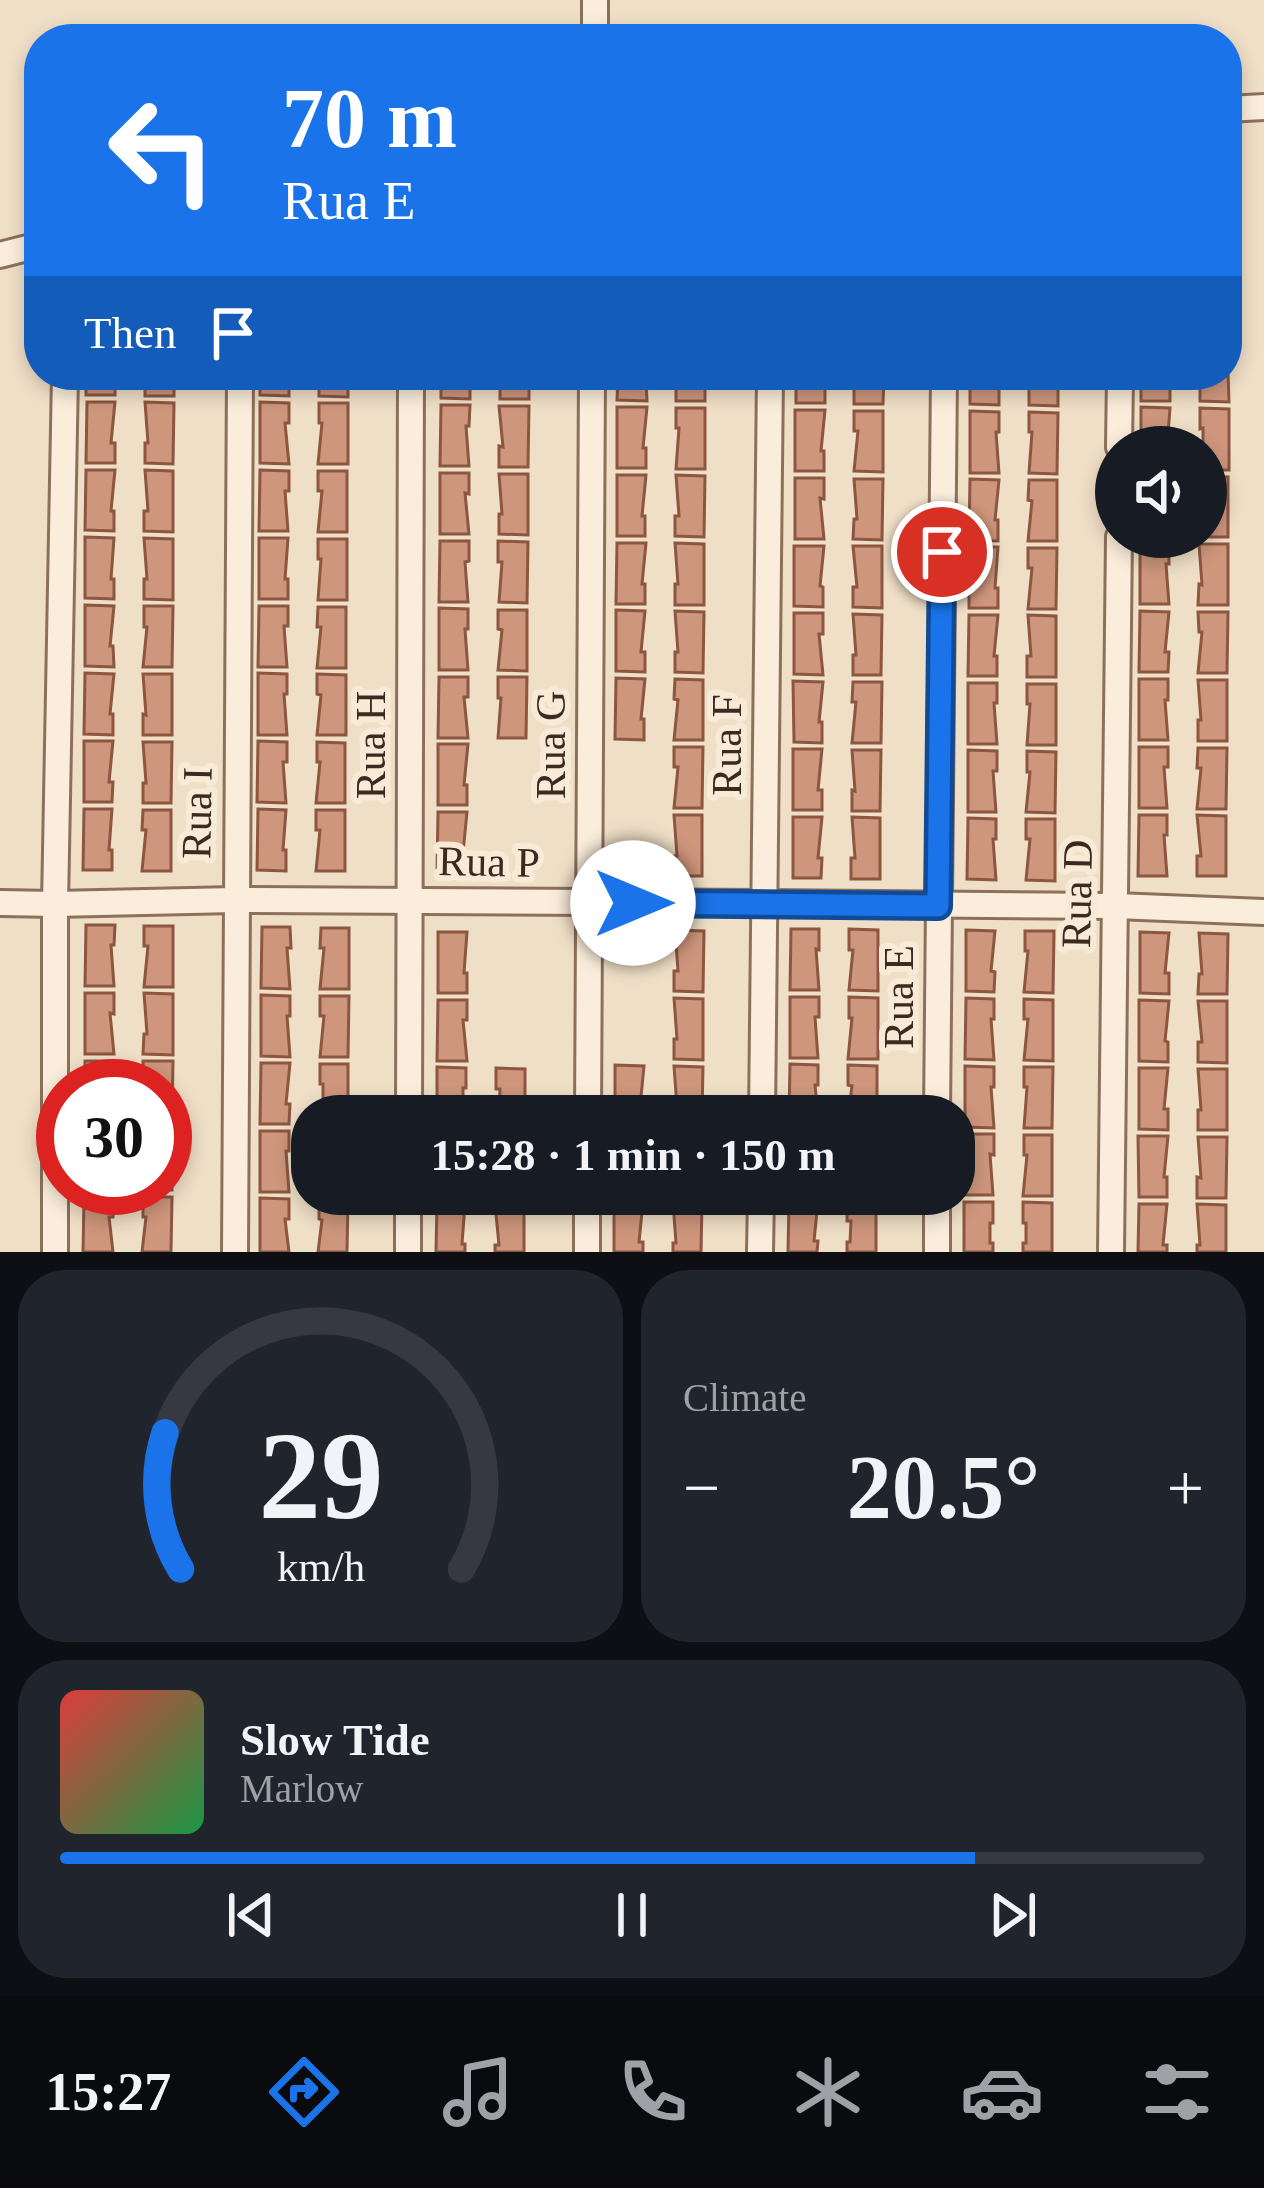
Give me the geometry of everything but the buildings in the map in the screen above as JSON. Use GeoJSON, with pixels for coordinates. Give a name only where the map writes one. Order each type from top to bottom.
{"type":"FeatureCollection","features":[{"type":"Feature","properties":{"kind":"street"},"geometry":{"type":"LineString","coordinates":[[55,1252],[64,390]]}},
{"type":"Feature","properties":{"kind":"street","name":"Rua I"},"geometry":{"type":"LineString","coordinates":[[235,1252],[240,390]]}},
{"type":"Feature","properties":{"kind":"street","name":"Rua H"},"geometry":{"type":"LineString","coordinates":[[409,1095],[410,390]]}},
{"type":"Feature","properties":{"kind":"street","name":"Rua G"},"geometry":{"type":"LineString","coordinates":[[588,1095],[592,390]]}},
{"type":"Feature","properties":{"kind":"street","name":"Rua F"},"geometry":{"type":"LineString","coordinates":[[762,1095],[770,390]]}},
{"type":"Feature","properties":{"kind":"street","name":"Rua E"},"geometry":{"type":"LineString","coordinates":[[937,1095],[944,390]]}},
{"type":"Feature","properties":{"kind":"street"},"geometry":{"type":"LineString","coordinates":[[1119,426],[1120,390]]}},
{"type":"Feature","properties":{"kind":"street","name":"Rua D"},"geometry":{"type":"LineString","coordinates":[[1111,1252],[1118,558]]}},
{"type":"Feature","properties":{"kind":"street","name":"Rua P"},"geometry":{"type":"LineString","coordinates":[[0,903],[410,900],[1116,906],[1264,912]]}},
{"type":"Feature","properties":{"kind":"street"},"geometry":{"type":"LineString","coordinates":[[408,1215],[408,1252]]}},
{"type":"Feature","properties":{"kind":"street"},"geometry":{"type":"LineString","coordinates":[[587,1215],[587,1252]]}},
{"type":"Feature","properties":{"kind":"street"},"geometry":{"type":"LineString","coordinates":[[760,1252],[761,1215]]}},
{"type":"Feature","properties":{"kind":"street"},"geometry":{"type":"LineString","coordinates":[[937,1215],[937,1252]]}},
{"type":"Feature","properties":{"kind":"route"},"geometry":{"type":"LineString","coordinates":[[633,903],[938,906],[942,552]]}}]}
